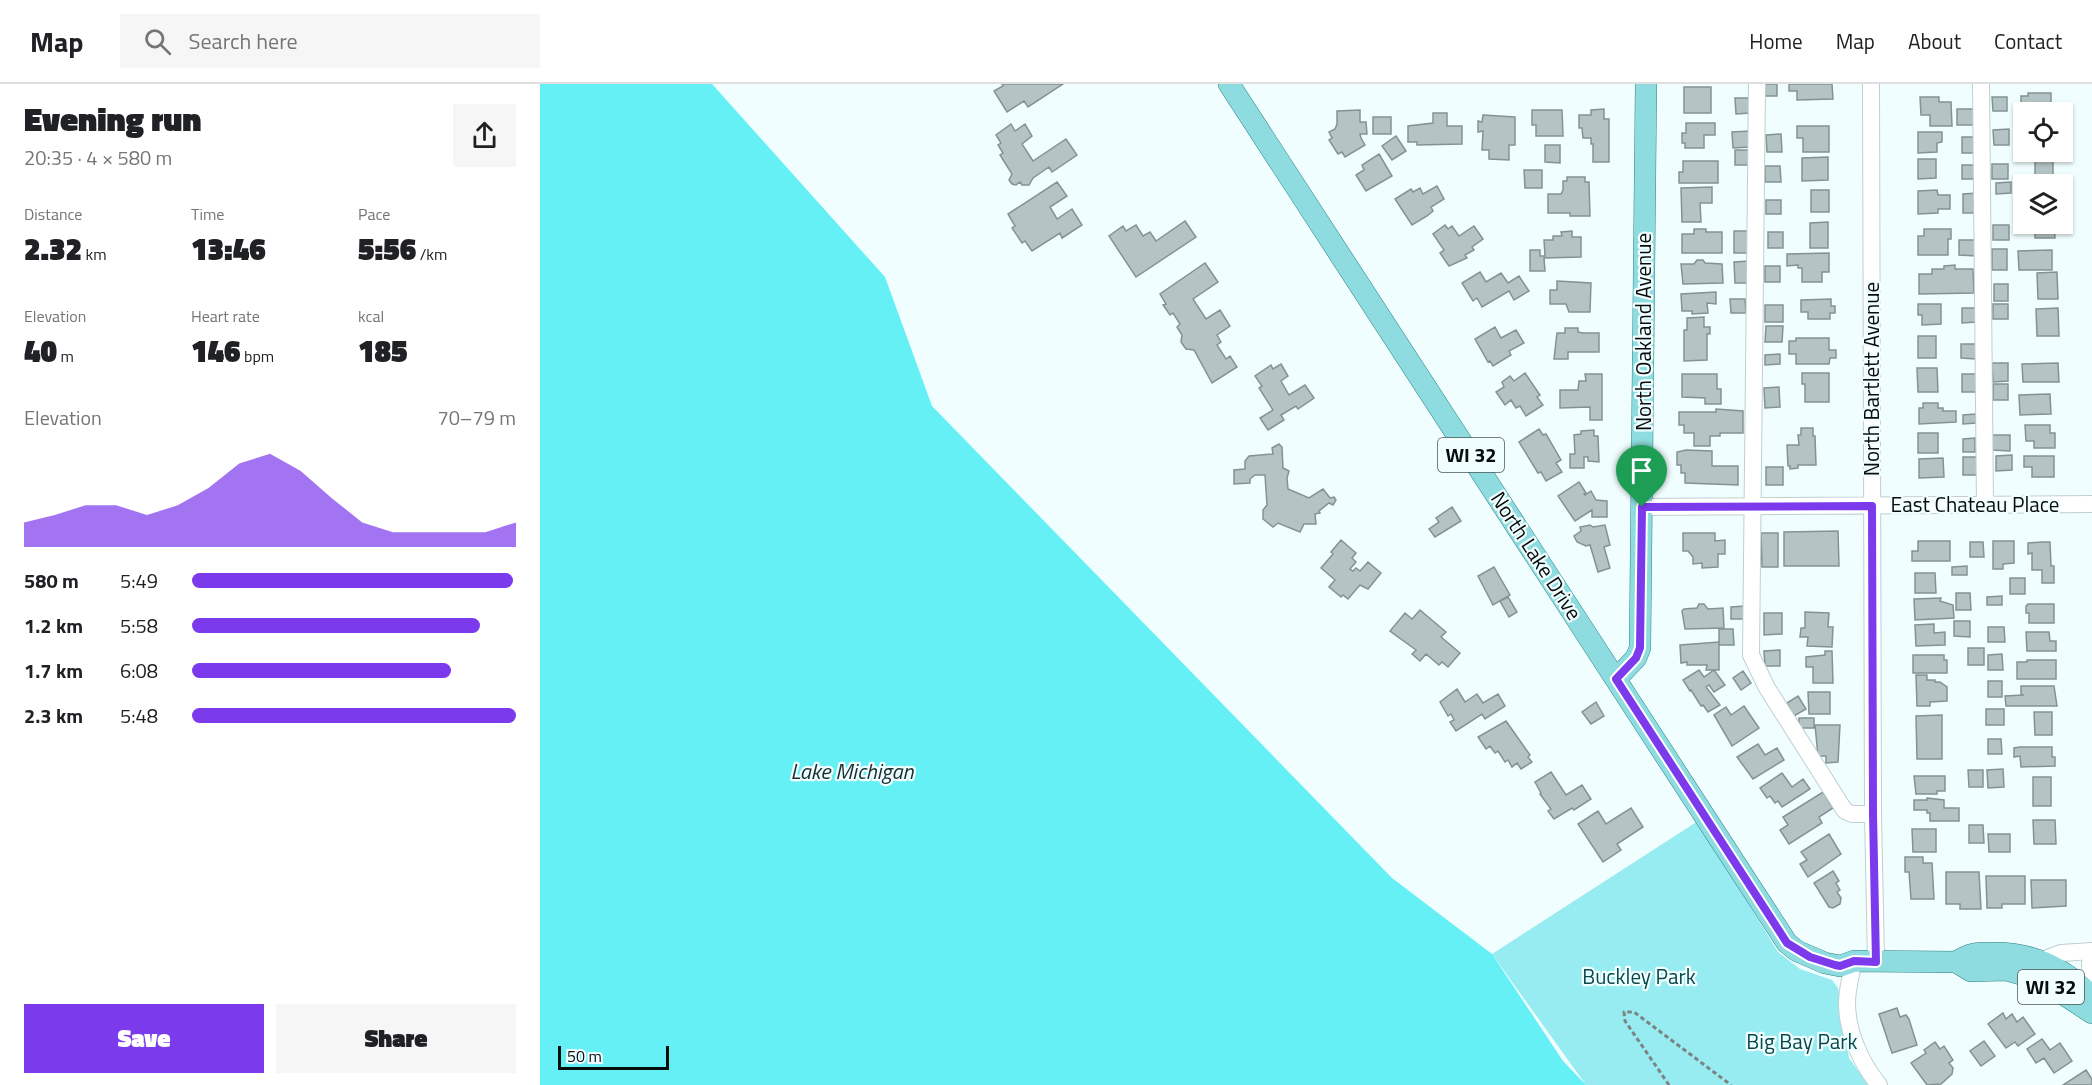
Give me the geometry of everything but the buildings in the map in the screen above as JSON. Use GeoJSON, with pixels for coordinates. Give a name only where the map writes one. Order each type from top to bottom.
{"type":"FeatureCollection","features":[{"type":"Feature","properties":{"kind":"main road","name":"North Lake Drive"},"geometry":{"type":"LineString","coordinates":[[1229,84],[1772,922],[1787,943],[1797,951],[1840,966],[1854,961]]}},
{"type":"Feature","properties":{"kind":"main road","name":"North Oakland Avenue"},"geometry":{"type":"LineString","coordinates":[[1616,679],[1636,658],[1640,648],[1646,84]]}},
{"type":"Feature","properties":{"kind":"main road","name":"WI 32"},"geometry":{"type":"LineString","coordinates":[[1854,961],[1956,962],[1970,953],[2009,961],[2040,961],[2076,983],[2092,1003]]}},
{"type":"Feature","properties":{"kind":"main road","name":"WI 32"},"geometry":{"type":"LineString","coordinates":[[2009,961],[2027,976],[2092,1003]]}},
{"type":"Feature","properties":{"kind":"street"},"geometry":{"type":"LineString","coordinates":[[1757,84],[1751,656],[1767,688],[1845,811],[1852,814],[1873,814]]}},
{"type":"Feature","properties":{"kind":"street","name":"North Bartlett Avenue"},"geometry":{"type":"LineString","coordinates":[[1871,84],[1873,814],[1876,962]]}},
{"type":"Feature","properties":{"kind":"street"},"geometry":{"type":"LineString","coordinates":[[1981,84],[1985,505]]}},
{"type":"Feature","properties":{"kind":"street","name":"East Chateau Place"},"geometry":{"type":"LineString","coordinates":[[1642,507],[2092,504]]}},
{"type":"Feature","properties":{"kind":"street"},"geometry":{"type":"LineString","coordinates":[[2040,961],[2061,953],[2092,951]]}},
{"type":"Feature","properties":{"kind":"street"},"geometry":{"type":"LineString","coordinates":[[2092,960],[2090,962],[2092,1003]]}},
{"type":"Feature","properties":{"kind":"street"},"geometry":{"type":"LineString","coordinates":[[1854,961],[1847,1005],[1852,1032],[1862,1059],[1879,1085]]}},
{"type":"Feature","properties":{"kind":"path"},"geometry":{"type":"LineString","coordinates":[[1669,1085],[1624,1021],[1624,1012],[1634,1012],[1731,1085]]}},
{"type":"Feature","properties":{"kind":"green space","name":"Buckley Park"},"geometry":{"type":"Polygon","coordinates":[[[1698,821],[1778,952],[1800,969],[1832,980],[1838,988],[1849,1058],[1868,1085],[1586,1085],[1492,954],[1698,821]]]}},
{"type":"Feature","properties":{"kind":"water","name":"Lake Michigan"},"geometry":{"type":"Polygon","coordinates":[[[540,84],[712,84],[885,277],[932,406],[1392,878],[1492,954],[1563,1061],[1586,1085],[540,1085],[540,84]]]}},
{"type":"Feature","properties":{"kind":"route"},"geometry":{"type":"LineString","coordinates":[[1872,506],[1876,962],[1854,961],[1840,966],[1825,963],[1797,951],[1787,943],[1616,679],[1636,658],[1640,648],[1642,507],[1872,506]]}},
{"type":"Feature","properties":{"kind":"park label","name":"Big Bay Park"},"geometry":{"type":"Point","coordinates":[1802,1042]}}]}
